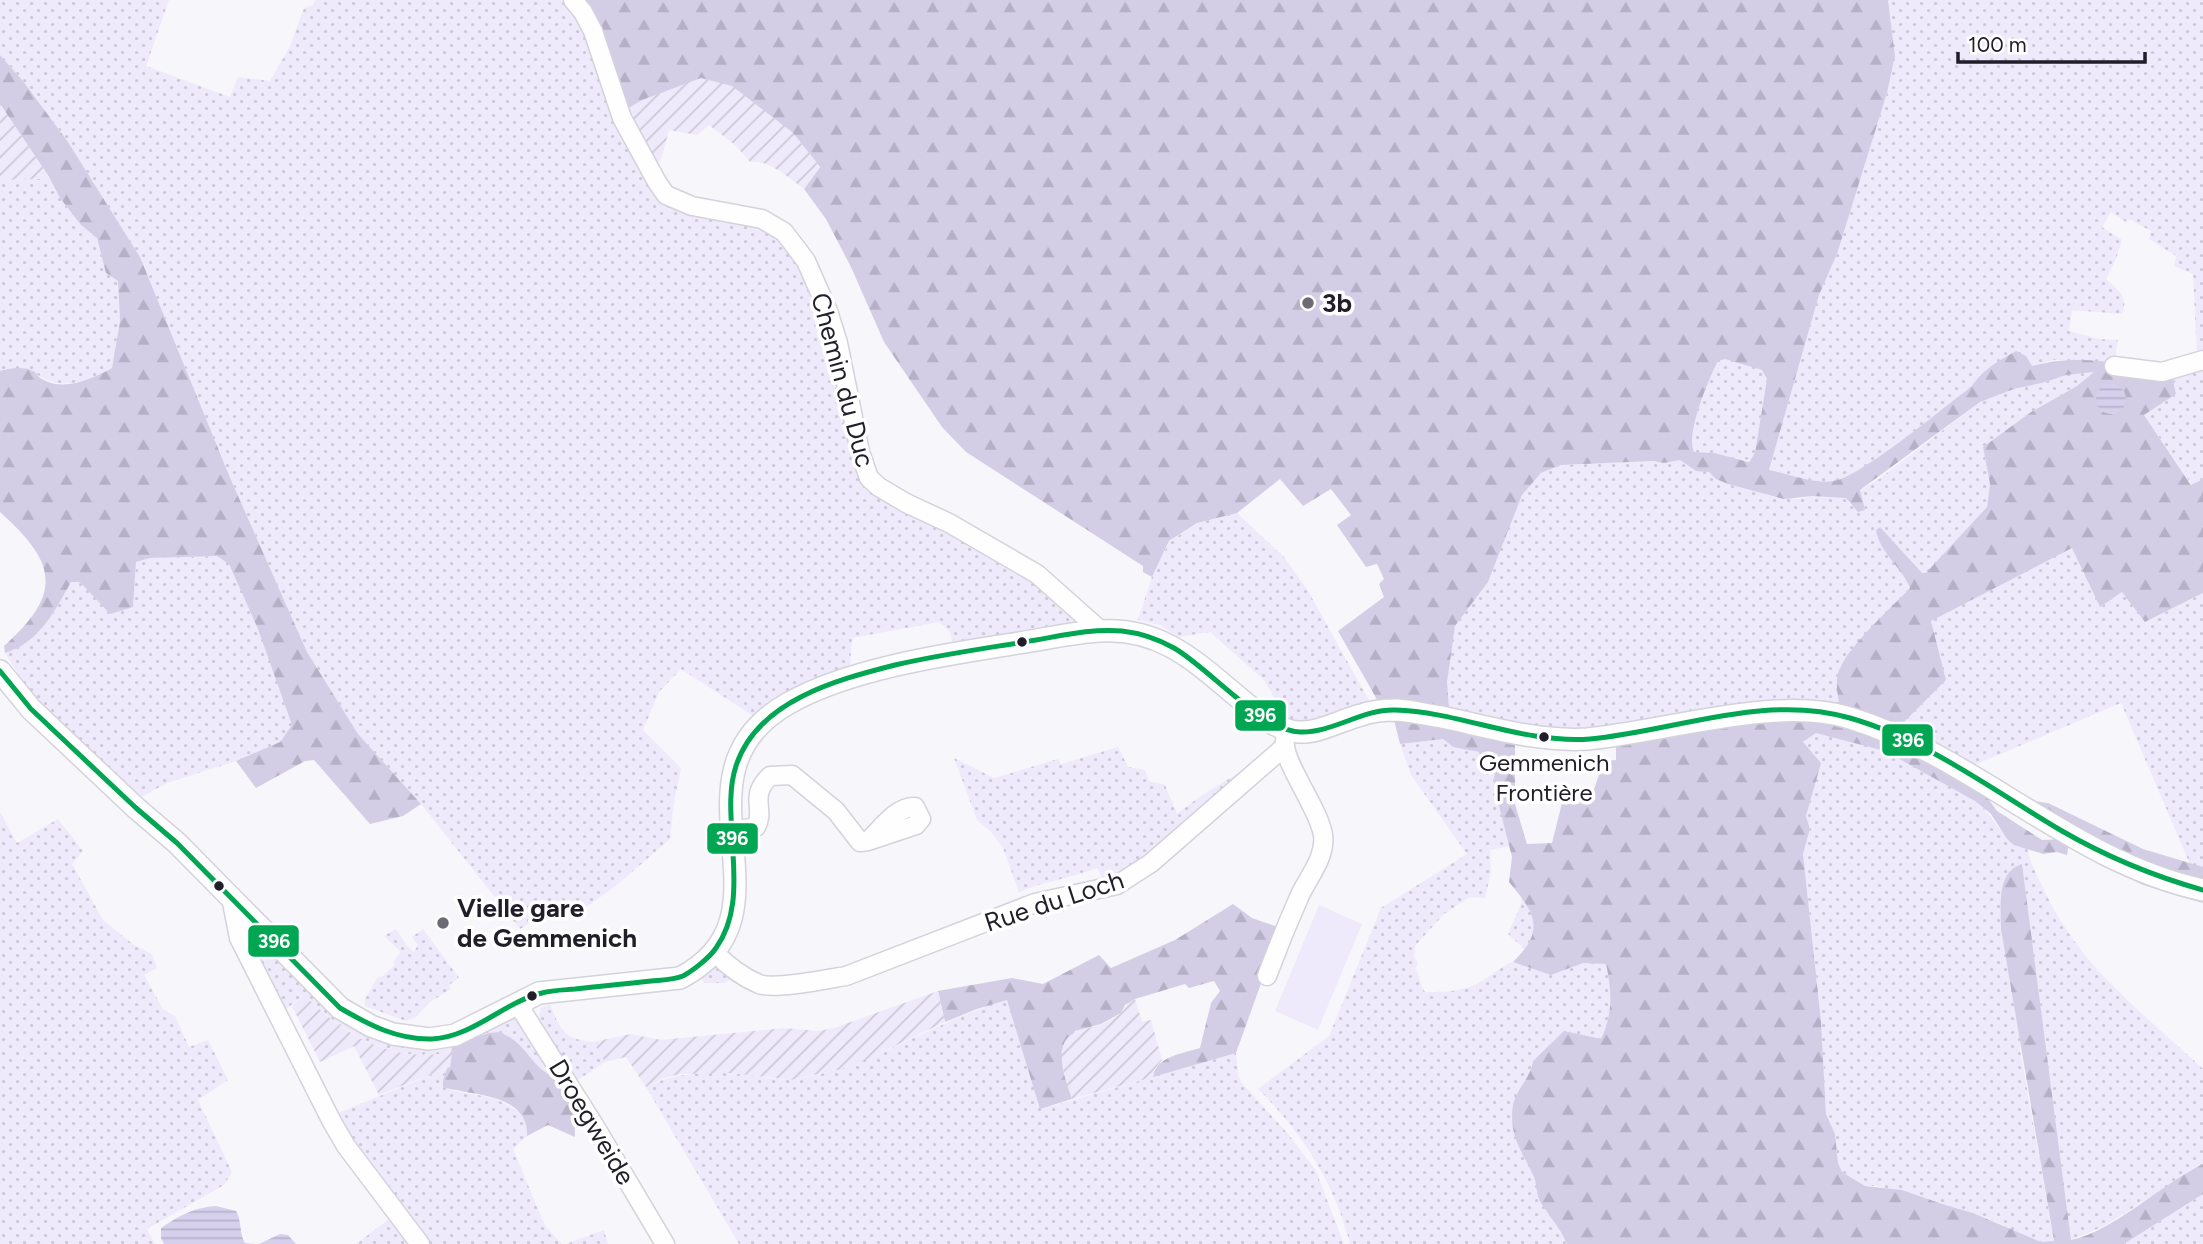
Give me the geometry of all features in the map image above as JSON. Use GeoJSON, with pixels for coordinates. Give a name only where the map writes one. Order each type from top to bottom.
{"type":"FeatureCollection","features":[{"type":"Feature","properties":{"kind":"main road"},"geometry":{"type":"LineString","coordinates":[[0,671],[31,709],[126,800],[177,843],[340,1008],[371,1026],[393,1034],[429,1040],[472,1027],[539,993],[680,978],[715,953],[730,926],[734,910],[736,886],[730,788],[740,753],[759,725],[791,702],[848,680],[892,667],[962,652],[1100,631],[1135,632],[1163,642],[1199,664],[1286,739],[1369,712],[1402,710],[1534,736],[1575,739],[1744,715],[1788,712],[1844,716],[1898,734],[1917,744],[2062,831],[2123,863],[2163,879],[2203,890]]}},
{"type":"Feature","properties":{"kind":"street","name":"Chemin du Duc"},"geometry":{"type":"LineString","coordinates":[[573,0],[593,31],[622,118],[666,195],[692,206],[762,219],[784,232],[806,261],[838,343],[860,452],[869,478],[905,503],[960,529],[1037,574],[1100,631]]}},
{"type":"Feature","properties":{"kind":"street"},"geometry":{"type":"LineString","coordinates":[[2113,366],[2162,372],[2203,360]]}},
{"type":"Feature","properties":{"kind":"street"},"geometry":{"type":"LineString","coordinates":[[1267,976],[1301,893],[1318,860],[1323,837],[1286,739]]}},
{"type":"Feature","properties":{"kind":"street","name":"Rue du Loch"},"geometry":{"type":"LineString","coordinates":[[715,953],[731,969],[762,985],[816,982],[846,976],[1035,903],[1117,885],[1151,863],[1286,739]]}},
{"type":"Feature","properties":{"kind":"street"},"geometry":{"type":"LineString","coordinates":[[732,831],[756,827],[759,822],[757,797],[762,783],[770,776],[792,775],[836,811],[856,839],[868,841]]}},
{"type":"Feature","properties":{"kind":"street"},"geometry":{"type":"LineString","coordinates":[[231,897],[239,938],[332,1122],[346,1146],[420,1244]]}},
{"type":"Feature","properties":{"kind":"street","name":"Droegweide"},"geometry":{"type":"LineString","coordinates":[[521,1001],[524,1014],[665,1244]]}},
{"type":"Feature","properties":{"kind":"shaded area"},"geometry":{"type":"Polygon","coordinates":[[[0,0],[169,0],[146,66],[230,97],[238,77],[270,81],[290,46],[304,8],[313,5],[315,0],[569,0],[576,7],[653,186],[761,222],[782,235],[824,313],[858,466],[1035,578],[1082,621],[953,644],[950,632],[939,622],[852,638],[850,667],[787,693],[755,717],[681,669],[659,692],[643,730],[681,768],[670,839],[618,884],[577,914],[566,902],[520,929],[421,804],[358,734],[307,652],[231,480],[140,257],[68,142],[23,81],[0,55],[0,0]]]}},
{"type":"Feature","properties":{"kind":"shaded area"},"geometry":{"type":"Polygon","coordinates":[[[1882,0],[1764,459],[1747,460],[1694,452],[1546,462],[1519,496],[1453,626],[1453,639],[1455,626],[1467,608],[1522,495],[1541,473],[1561,465],[1653,461],[1664,463],[1680,460],[1696,471],[1709,471],[1716,479],[1728,484],[1771,496],[1798,499],[1813,496],[1846,498],[1851,506],[1865,509],[1859,491],[1879,479],[1980,402],[2014,389],[2066,375],[2096,371],[2077,386],[2031,412],[1983,447],[1990,484],[1987,507],[1926,574],[1922,573],[1910,585],[1840,667],[1841,709],[1559,731],[1378,702],[1365,674],[1394,591],[1334,484],[1280,477],[1882,0]]]}},
{"type":"Feature","properties":{"kind":"shaded area"},"geometry":{"type":"Polygon","coordinates":[[[1888,0],[2203,0],[2203,356],[2197,357],[2193,274],[2174,266],[2176,256],[2149,239],[2151,231],[2129,219],[2126,222],[2111,212],[2102,227],[2122,240],[2106,279],[2119,291],[2123,299],[2122,314],[2072,310],[2069,331],[2099,339],[2118,340],[2114,363],[2054,360],[1976,380],[1972,387],[1862,468],[1833,481],[1809,480],[1769,470],[1819,295],[1837,254],[1887,93],[1895,56],[1888,0]]]}},
{"type":"Feature","properties":{"kind":"shaded area"},"geometry":{"type":"Polygon","coordinates":[[[701,78],[732,86],[792,132],[820,167],[804,189],[772,167],[750,162],[735,145],[709,125],[697,135],[669,130],[661,160],[650,167],[622,112],[642,100],[701,78]]]}},
{"type":"Feature","properties":{"kind":"shaded area"},"geometry":{"type":"Polygon","coordinates":[[[0,104],[49,177],[0,180],[0,104]]]}},
{"type":"Feature","properties":{"kind":"shaded area"},"geometry":{"type":"Polygon","coordinates":[[[49,177],[60,198],[81,225],[97,238],[106,273],[118,281],[120,321],[112,368],[92,378],[71,383],[51,382],[32,370],[0,371],[0,180],[49,177]]]}},
{"type":"Feature","properties":{"kind":"shaded area"},"geometry":{"type":"Polygon","coordinates":[[[2203,366],[2203,479],[2192,485],[2144,415],[2176,394],[2172,375],[2203,366]]]}},
{"type":"Feature","properties":{"kind":"shaded area"},"geometry":{"type":"Polygon","coordinates":[[[2111,384],[2121,389],[2126,399],[2121,409],[2111,414],[2101,409],[2096,399],[2101,389],[2111,384]]]}},
{"type":"Feature","properties":{"kind":"shaded area"},"geometry":{"type":"Polygon","coordinates":[[[1237,513],[1284,557],[1308,591],[1371,704],[1329,718],[1298,723],[1278,717],[1272,693],[1263,679],[1210,632],[1178,637],[1160,625],[1138,620],[1152,577],[1169,542],[1197,523],[1237,513]]]}},
{"type":"Feature","properties":{"kind":"shaded area"},"geometry":{"type":"Polygon","coordinates":[[[2073,547],[2100,607],[2122,592],[2146,622],[2203,593],[2203,867],[2190,864],[2121,703],[1972,766],[1899,727],[1946,680],[1930,621],[2073,547]]]}},
{"type":"Feature","properties":{"kind":"shaded area"},"geometry":{"type":"Polygon","coordinates":[[[217,556],[229,563],[259,629],[292,725],[280,742],[236,761],[167,783],[138,799],[35,701],[5,653],[37,634],[52,615],[71,582],[80,582],[133,607],[136,562],[150,558],[217,556]]]}},
{"type":"Feature","properties":{"kind":"shaded area"},"geometry":{"type":"Polygon","coordinates":[[[1398,727],[1512,735],[1514,809],[1524,849],[1803,806],[1801,865],[1827,1174],[1846,1188],[2006,1226],[1973,1213],[1878,1186],[1865,1186],[1842,1172],[1838,1163],[1835,1134],[1826,1114],[1821,1021],[1803,854],[1810,829],[1806,816],[1812,755],[1803,742],[1816,733],[1884,750],[1918,766],[1981,806],[2004,835],[2027,848],[2048,898],[2080,948],[2117,990],[2203,1069],[2203,1164],[2104,1226],[2071,1240],[2022,865],[2020,1049],[2054,1241],[2045,1242],[2057,1244],[1550,1214],[1567,1244],[1350,1244],[1344,1222],[1315,1160],[1289,1123],[1258,1089],[1329,1036],[1381,908],[1467,854],[1411,775],[1400,744],[1443,739],[1453,747],[1495,755],[1494,786],[1510,846],[1490,850],[1491,871],[1485,898],[1470,897],[1444,914],[1415,946],[1414,958],[1418,962],[1415,969],[1423,989],[1425,992],[1442,992],[1469,987],[1513,962],[1518,963],[1527,951],[1508,934],[1521,904],[1521,877],[1498,752],[1398,727]]]}},
{"type":"Feature","properties":{"kind":"shaded area"},"geometry":{"type":"Polygon","coordinates":[[[1118,747],[1128,767],[1145,770],[1149,781],[1165,785],[1177,814],[1246,769],[1143,863],[1105,883],[1097,868],[1019,892],[1003,848],[977,820],[954,758],[994,778],[1058,759],[1061,764],[1118,747]]]}},
{"type":"Feature","properties":{"kind":"shaded area"},"geometry":{"type":"Polygon","coordinates":[[[0,812],[17,843],[58,819],[83,851],[72,864],[103,920],[134,945],[152,954],[157,968],[144,975],[163,1009],[175,1016],[189,1047],[208,1040],[228,1080],[198,1100],[232,1172],[224,1185],[147,1229],[155,1244],[0,1244],[0,812]]]}},
{"type":"Feature","properties":{"kind":"shaded area"},"geometry":{"type":"Polygon","coordinates":[[[1319,905],[1362,924],[1318,1030],[1275,1011],[1319,905]]]}},
{"type":"Feature","properties":{"kind":"shaded area"},"geometry":{"type":"Polygon","coordinates":[[[396,929],[414,952],[418,945],[412,937],[423,929],[459,978],[449,985],[451,989],[430,1002],[416,1017],[406,1021],[365,1006],[365,999],[377,978],[395,965],[393,962],[401,952],[384,936],[396,929]]]}},
{"type":"Feature","properties":{"kind":"shaded area"},"geometry":{"type":"Polygon","coordinates":[[[251,933],[256,934],[394,1042],[510,1018],[521,1022],[558,1077],[541,1069],[519,1046],[501,1035],[485,1033],[451,1044],[452,1054],[408,1054],[361,1039],[338,1024],[304,995],[285,1010],[257,960],[251,933]]]}},
{"type":"Feature","properties":{"kind":"shaded area"},"geometry":{"type":"Polygon","coordinates":[[[718,967],[730,977],[729,980],[725,983],[705,983],[701,978],[718,967]]]}},
{"type":"Feature","properties":{"kind":"shaded area"},"geometry":{"type":"Polygon","coordinates":[[[938,991],[945,1022],[851,1067],[790,1080],[732,1073],[681,1074],[664,1078],[646,1087],[626,1057],[605,1062],[593,1042],[631,1034],[661,1040],[784,1028],[818,1031],[834,1028],[938,991]]]}},
{"type":"Feature","properties":{"kind":"shaded area"},"geometry":{"type":"Polygon","coordinates":[[[304,995],[337,1024],[360,1038],[402,1053],[452,1054],[450,1067],[379,1095],[354,1046],[320,1062],[292,1006],[304,995]]]}},
{"type":"Feature","properties":{"kind":"shaded area"},"geometry":{"type":"Polygon","coordinates":[[[1135,999],[1142,1022],[1151,1020],[1162,1060],[1154,1070],[1153,1077],[1072,1099],[1062,1064],[1063,1046],[1067,1039],[1077,1031],[1100,1025],[1116,1017],[1135,999]]]}},
{"type":"Feature","properties":{"kind":"shaded area"},"geometry":{"type":"Polygon","coordinates":[[[1007,1000],[1052,1106],[1236,1053],[1241,1082],[1289,1135],[1316,1171],[1344,1244],[739,1244],[646,1087],[684,1075],[710,1073],[783,1080],[821,1074],[875,1056],[953,1020],[1007,1000]]]}},
{"type":"Feature","properties":{"kind":"shaded area"},"geometry":{"type":"Polygon","coordinates":[[[550,1004],[564,1031],[575,1038],[593,1042],[605,1062],[575,1082],[538,1021],[541,1008],[550,1004]]]}},
{"type":"Feature","properties":{"kind":"shaded area"},"geometry":{"type":"Polygon","coordinates":[[[450,1067],[443,1077],[454,1091],[494,1098],[520,1112],[528,1124],[527,1136],[513,1149],[545,1226],[562,1244],[428,1244],[336,1114],[450,1067]]]}},
{"type":"Feature","properties":{"kind":"shaded area"},"geometry":{"type":"Polygon","coordinates":[[[2203,1194],[2203,1244],[2124,1244],[2203,1194]]]}},
{"type":"Feature","properties":{"kind":"shaded area"},"geometry":{"type":"Polygon","coordinates":[[[216,1206],[236,1211],[245,1243],[255,1244],[164,1244],[161,1228],[187,1213],[216,1206]]]}},
{"type":"Feature","properties":{"kind":"shaded area"},"geometry":{"type":"Polygon","coordinates":[[[392,1217],[412,1244],[356,1244],[392,1217]]]}},
{"type":"Feature","properties":{"kind":"shaded area"},"geometry":{"type":"Polygon","coordinates":[[[604,1230],[608,1244],[566,1244],[604,1230]]]}},
{"type":"Feature","properties":{"kind":"shaded area"},"geometry":{"type":"Polygon","coordinates":[[[280,1234],[288,1235],[296,1244],[259,1244],[280,1234]]]}},
{"type":"Feature","properties":{"kind":"green space"},"geometry":{"type":"Polygon","coordinates":[[[577,0],[1888,0],[1895,56],[1887,93],[1837,254],[1819,295],[1769,470],[1817,481],[1833,481],[1846,477],[1902,440],[1971,387],[1986,371],[2016,351],[2026,356],[2032,366],[2085,360],[2172,375],[2176,394],[2144,415],[2191,485],[2203,479],[2203,593],[2145,622],[2122,592],[2100,607],[2072,548],[1931,621],[1946,680],[1899,727],[1841,709],[1837,681],[1841,666],[1863,636],[1910,588],[1886,553],[1876,530],[1880,527],[1922,573],[1926,573],[1987,507],[1990,484],[1983,447],[2031,412],[2077,386],[2094,372],[2066,375],[2014,389],[1980,402],[1860,490],[1865,510],[1858,512],[1846,498],[1813,496],[1784,499],[1728,484],[1716,479],[1709,472],[1696,471],[1680,460],[1664,463],[1653,461],[1561,465],[1541,473],[1522,495],[1488,582],[1455,626],[1447,682],[1449,709],[1379,703],[1338,631],[1384,597],[1379,584],[1384,579],[1377,564],[1366,567],[1337,525],[1351,515],[1331,489],[1303,506],[1280,479],[1237,513],[1197,523],[1169,541],[1152,577],[1143,572],[1143,566],[966,452],[942,427],[884,342],[851,267],[826,219],[804,189],[820,167],[792,132],[622,112],[577,0]],[[1725,359],[1718,361],[1704,393],[1695,420],[1692,444],[1694,452],[1714,453],[1749,462],[1755,453],[1767,379],[1762,370],[1725,359]],[[2112,385],[2099,390],[2097,403],[2102,411],[2113,414],[2122,409],[2125,401],[2121,388],[2112,385]]]}},
{"type":"Feature","properties":{"kind":"green space"},"geometry":{"type":"Polygon","coordinates":[[[0,55],[23,81],[68,142],[140,257],[231,480],[307,652],[358,734],[421,804],[403,816],[370,824],[314,760],[305,761],[256,788],[236,761],[280,742],[292,725],[258,629],[229,564],[217,556],[150,558],[136,562],[133,607],[110,614],[80,582],[71,582],[52,615],[37,634],[5,653],[4,646],[36,610],[44,594],[46,578],[42,563],[33,547],[0,512],[0,371],[26,368],[42,379],[59,384],[69,384],[96,376],[112,368],[120,321],[118,281],[106,273],[97,238],[81,225],[60,198],[0,104],[0,55]]]}},
{"type":"Feature","properties":{"kind":"green space"},"geometry":{"type":"Polygon","coordinates":[[[1393,716],[1515,739],[1515,804],[1527,844],[1552,843],[1562,803],[1579,804],[1583,792],[1593,792],[1604,761],[1616,760],[1616,742],[1748,722],[1817,720],[1894,741],[1982,790],[1997,811],[2042,840],[2069,841],[2067,855],[2057,852],[2043,854],[2014,845],[1991,814],[1975,801],[1885,751],[1816,733],[1803,742],[1821,763],[1806,816],[1810,829],[1803,854],[1821,1021],[1826,1114],[1835,1134],[1838,1163],[1842,1172],[1865,1186],[1902,1190],[1973,1213],[2041,1242],[2054,1241],[2001,929],[2004,882],[2014,868],[2022,864],[2071,1240],[2103,1227],[2203,1164],[2203,1194],[2124,1244],[1567,1244],[1539,1200],[1534,1177],[1515,1135],[1513,1105],[1533,1061],[1564,1031],[1601,1039],[1608,1021],[1610,1002],[1606,964],[1583,963],[1551,975],[1513,962],[1530,940],[1533,922],[1525,903],[1509,882],[1512,857],[1494,786],[1495,755],[1453,747],[1443,739],[1400,744],[1393,716]]]}},
{"type":"Feature","properties":{"kind":"green space"},"geometry":{"type":"Polygon","coordinates":[[[2031,801],[2048,803],[2143,849],[2203,867],[2203,882],[2136,858],[2031,801]]]}},
{"type":"Feature","properties":{"kind":"green space"},"geometry":{"type":"Polygon","coordinates":[[[2094,856],[2203,897],[2203,903],[2143,885],[2087,857],[2094,856]]]}},
{"type":"Feature","properties":{"kind":"green space"},"geometry":{"type":"Polygon","coordinates":[[[1233,904],[1252,918],[1281,928],[1236,1053],[1153,1077],[1155,1070],[1164,1060],[1200,1048],[1211,1003],[1220,991],[1214,981],[1189,988],[1185,984],[1135,999],[1125,1005],[1121,1013],[1101,1024],[1075,1031],[1063,1070],[1072,1099],[1040,1109],[1007,1000],[945,1022],[938,991],[1012,978],[1043,984],[1099,955],[1111,968],[1175,940],[1233,904]]]}},
{"type":"Feature","properties":{"kind":"green space"},"geometry":{"type":"Polygon","coordinates":[[[500,1032],[520,1046],[545,1072],[558,1077],[574,1104],[575,1137],[548,1125],[527,1136],[525,1122],[519,1111],[509,1104],[483,1095],[443,1087],[451,1057],[451,1043],[500,1032]]]}},
{"type":"Feature","properties":{"kind":"transit line","name":"396"},"geometry":{"type":"LineString","coordinates":[[0,671],[31,709],[177,843],[340,1008],[384,1030],[419,1039],[447,1037],[461,1032],[528,997],[542,993],[676,978],[706,959],[723,937],[733,902],[733,776],[746,744],[761,725],[780,709],[824,686],[895,665],[1097,631],[1135,633],[1168,645],[1188,657],[1269,721],[1285,729],[1300,732],[1324,729],[1371,713],[1395,710],[1444,716],[1516,733],[1565,739],[1622,735],[1753,712],[1818,711],[1850,718],[1906,739],[1933,753],[2096,849],[2166,879],[2203,890]]}},
{"type":"Feature","properties":{"kind":"place","name":"3b"},"geometry":{"type":"Point","coordinates":[1308,303]}},
{"type":"Feature","properties":{"kind":"place","name":"Gemmenich Frontière"},"geometry":{"type":"Point","coordinates":[1544,737]}},
{"type":"Feature","properties":{"kind":"place","name":"Vielle gare de Gemmenich"},"geometry":{"type":"Point","coordinates":[443,923]}}]}
